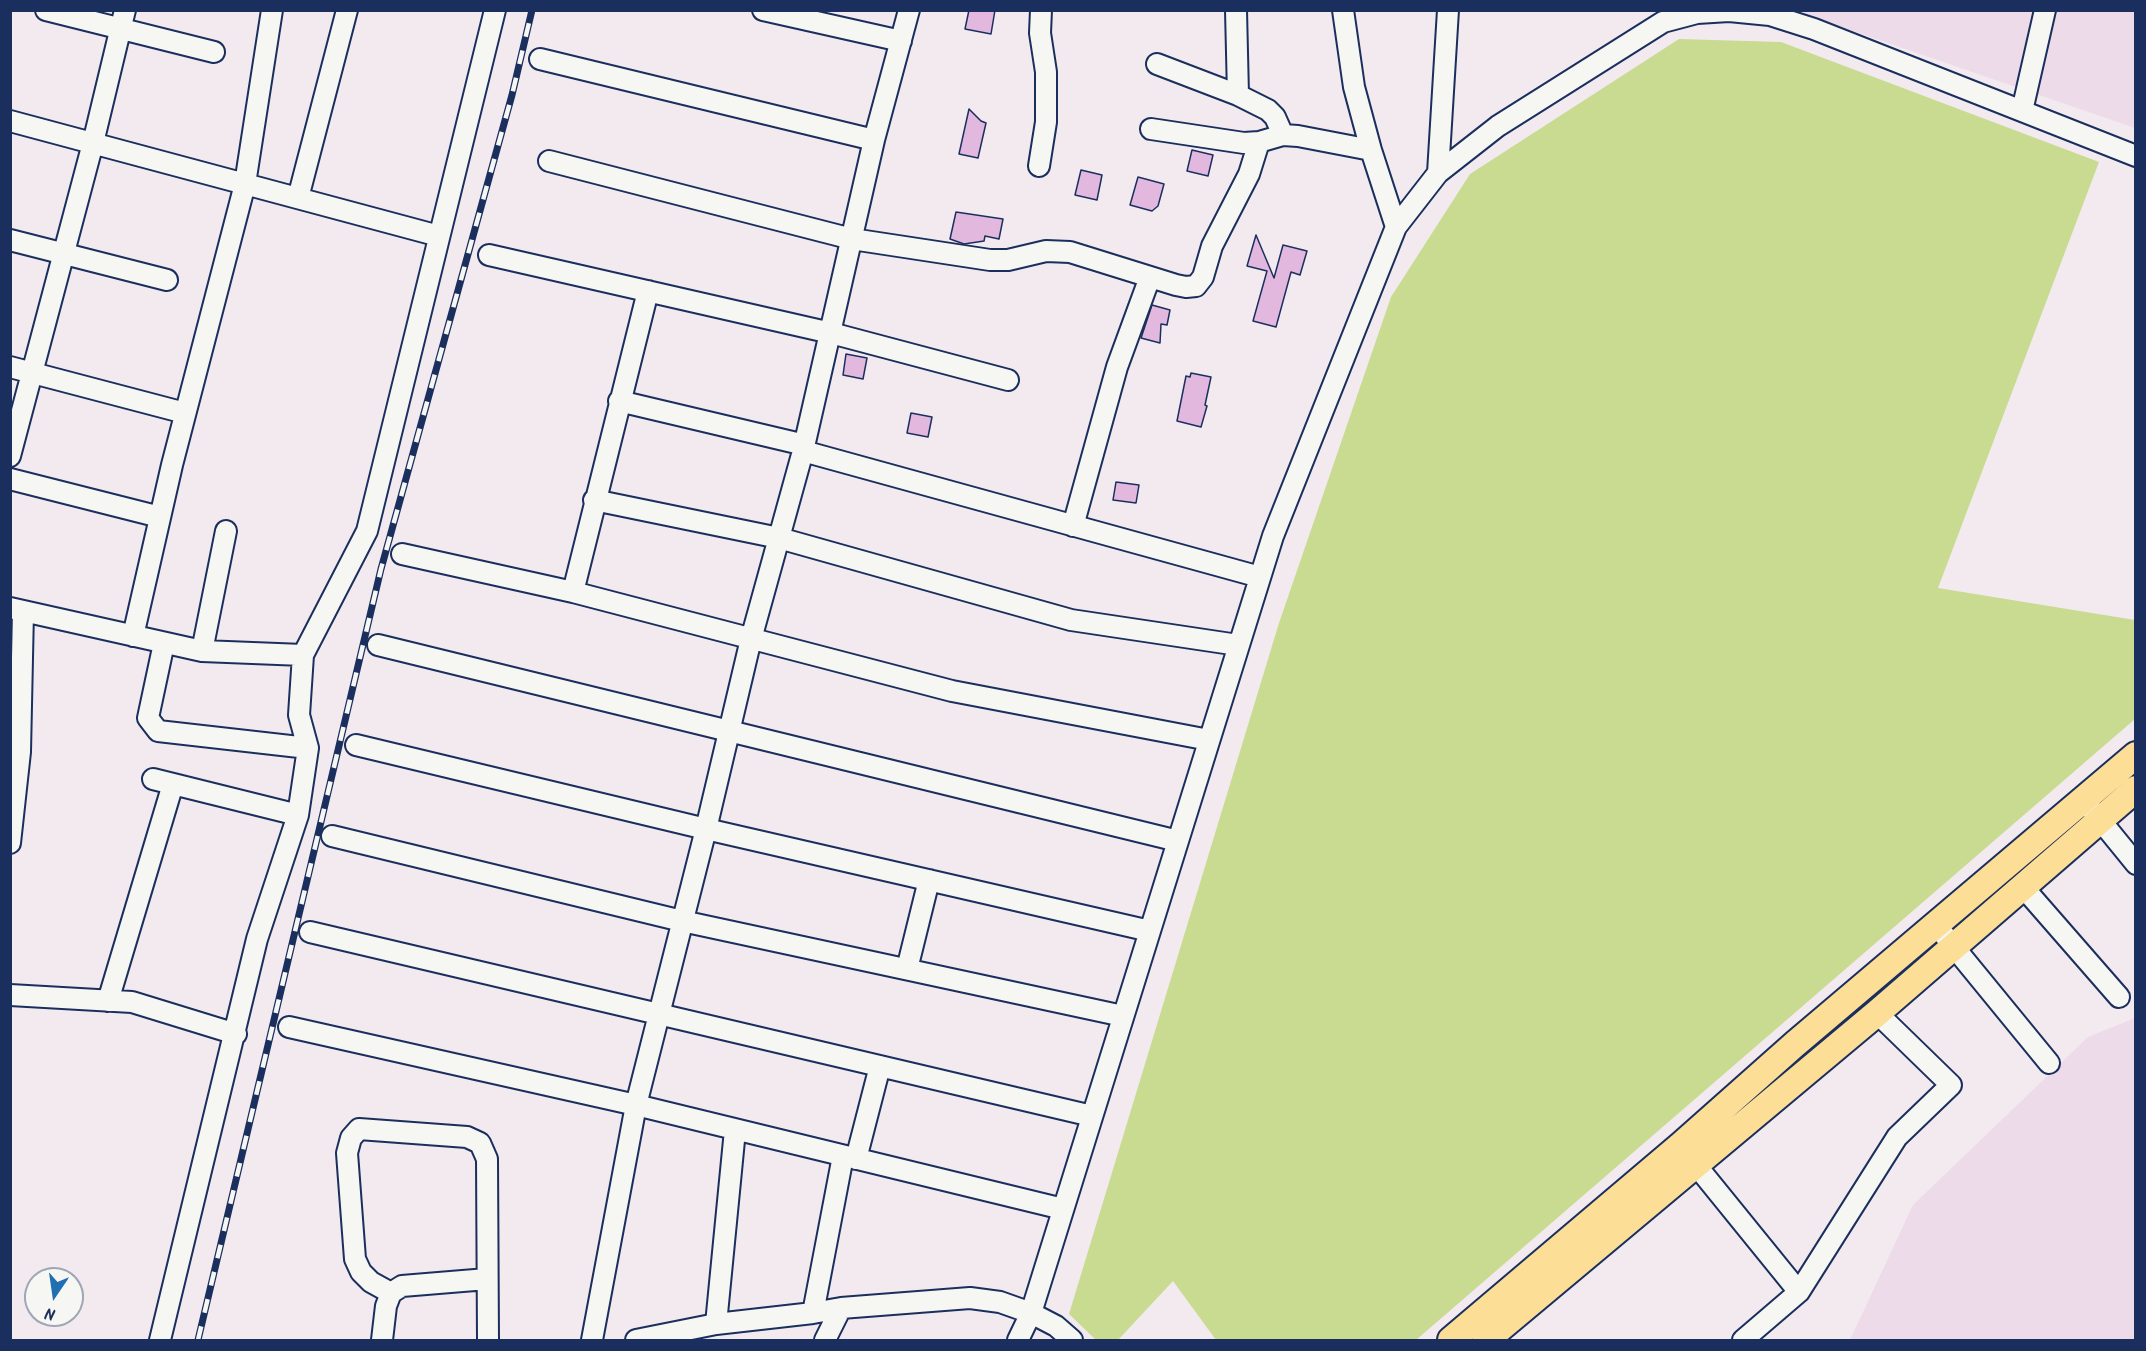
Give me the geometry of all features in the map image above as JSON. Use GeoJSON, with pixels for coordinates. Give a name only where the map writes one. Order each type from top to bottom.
{"type":"FeatureCollection","features":[{"type":"Feature","properties":{"kind":"main road"},"geometry":{"type":"LineString","coordinates":[[1486,1341],[1688,1156],[1796,1044],[2136,755]]}},
{"type":"Feature","properties":{"kind":"main road"},"geometry":{"type":"LineString","coordinates":[[1451,1341],[1688,1156],[1815,1066],[2136,789]]}},
{"type":"Feature","properties":{"kind":"main road"},"geometry":{"type":"LineString","coordinates":[[1796,1044],[1815,1066]]}},
{"type":"Feature","properties":{"kind":"street"},"geometry":{"type":"LineString","coordinates":[[46,10],[123,20],[214,52]]}},
{"type":"Feature","properties":{"kind":"street"},"geometry":{"type":"LineString","coordinates":[[133,636],[185,413],[245,184],[272,10]]}},
{"type":"Feature","properties":{"kind":"street"},"geometry":{"type":"LineString","coordinates":[[298,198],[347,10]]}},
{"type":"Feature","properties":{"kind":"street"},"geometry":{"type":"LineString","coordinates":[[159,1341],[236,1034],[257,939],[298,815],[308,748],[299,715],[303,655],[367,531],[495,10]]}},
{"type":"Feature","properties":{"kind":"street"},"geometry":{"type":"LineString","coordinates":[[764,10],[901,41]]}},
{"type":"Feature","properties":{"kind":"street"},"geometry":{"type":"LineString","coordinates":[[592,1341],[636,1105],[706,829],[751,639],[804,448],[874,140],[909,10]]}},
{"type":"Feature","properties":{"kind":"street"},"geometry":{"type":"LineString","coordinates":[[1039,166],[1046,111],[1046,72],[1040,33],[1041,10]]}},
{"type":"Feature","properties":{"kind":"street"},"geometry":{"type":"LineString","coordinates":[[1236,10],[1238,95]]}},
{"type":"Feature","properties":{"kind":"street"},"geometry":{"type":"LineString","coordinates":[[1343,10],[1354,87],[1371,150],[1396,227]]}},
{"type":"Feature","properties":{"kind":"street"},"geometry":{"type":"LineString","coordinates":[[1438,173],[1448,10]]}},
{"type":"Feature","properties":{"kind":"street"},"geometry":{"type":"LineString","coordinates":[[2022,111],[2045,10]]}},
{"type":"Feature","properties":{"kind":"street"},"geometry":{"type":"LineString","coordinates":[[1018,1341],[1031,1313],[1272,536],[1396,227],[1438,173],[1498,126],[1661,16],[1718,12],[1770,15],[1814,29],[2136,156]]}},
{"type":"Feature","properties":{"kind":"street"},"geometry":{"type":"LineString","coordinates":[[10,456],[93,143],[123,20]]}},
{"type":"Feature","properties":{"kind":"street"},"geometry":{"type":"LineString","coordinates":[[540,58],[874,140]]}},
{"type":"Feature","properties":{"kind":"street"},"geometry":{"type":"LineString","coordinates":[[1157,64],[1238,95],[1268,110],[1275,117],[1282,135]]}},
{"type":"Feature","properties":{"kind":"street"},"geometry":{"type":"LineString","coordinates":[[10,121],[439,236]]}},
{"type":"Feature","properties":{"kind":"street"},"geometry":{"type":"LineString","coordinates":[[1151,129],[1244,144],[1282,135],[1298,136],[1371,150]]}},
{"type":"Feature","properties":{"kind":"street"},"geometry":{"type":"LineString","coordinates":[[549,161],[852,239],[990,260],[1008,260],[1046,251],[1070,252],[1176,285],[1196,286],[1203,277],[1212,246],[1243,188],[1259,142]]}},
{"type":"Feature","properties":{"kind":"street"},"geometry":{"type":"LineString","coordinates":[[10,240],[167,279]]}},
{"type":"Feature","properties":{"kind":"street"},"geometry":{"type":"LineString","coordinates":[[489,255],[831,333],[1008,380]]}},
{"type":"Feature","properties":{"kind":"street"},"geometry":{"type":"LineString","coordinates":[[1073,526],[1117,368],[1150,277]]}},
{"type":"Feature","properties":{"kind":"street"},"geometry":{"type":"LineString","coordinates":[[573,592],[594,500],[648,291]]}},
{"type":"Feature","properties":{"kind":"street"},"geometry":{"type":"LineString","coordinates":[[10,367],[185,413]]}},
{"type":"Feature","properties":{"kind":"street"},"geometry":{"type":"LineString","coordinates":[[620,401],[804,448],[1073,526],[1260,577]]}},
{"type":"Feature","properties":{"kind":"street"},"geometry":{"type":"LineString","coordinates":[[10,479],[160,516]]}},
{"type":"Feature","properties":{"kind":"street"},"geometry":{"type":"LineString","coordinates":[[594,500],[779,538],[1071,620],[1239,645]]}},
{"type":"Feature","properties":{"kind":"street"},"geometry":{"type":"LineString","coordinates":[[202,651],[226,531]]}},
{"type":"Feature","properties":{"kind":"street"},"geometry":{"type":"LineString","coordinates":[[402,554],[573,592],[951,691],[1209,740]]}},
{"type":"Feature","properties":{"kind":"street"},"geometry":{"type":"LineString","coordinates":[[10,843],[20,752],[17,609],[202,651],[303,655]]}},
{"type":"Feature","properties":{"kind":"street"},"geometry":{"type":"LineString","coordinates":[[164,643],[148,718],[158,731],[308,748]]}},
{"type":"Feature","properties":{"kind":"street"},"geometry":{"type":"LineString","coordinates":[[378,645],[1178,841]]}},
{"type":"Feature","properties":{"kind":"street"},"geometry":{"type":"LineString","coordinates":[[356,745],[706,829],[1150,931]]}},
{"type":"Feature","properties":{"kind":"street"},"geometry":{"type":"LineString","coordinates":[[153,779],[298,815]]}},
{"type":"Feature","properties":{"kind":"street"},"geometry":{"type":"LineString","coordinates":[[108,1001],[173,784]]}},
{"type":"Feature","properties":{"kind":"street"},"geometry":{"type":"LineString","coordinates":[[2083,799],[2136,864]]}},
{"type":"Feature","properties":{"kind":"street"},"geometry":{"type":"LineString","coordinates":[[332,836],[682,921],[1123,1016]]}},
{"type":"Feature","properties":{"kind":"street"},"geometry":{"type":"LineString","coordinates":[[907,969],[929,880]]}},
{"type":"Feature","properties":{"kind":"street"},"geometry":{"type":"LineString","coordinates":[[2023,887],[2119,997]]}},
{"type":"Feature","properties":{"kind":"street"},"geometry":{"type":"LineString","coordinates":[[1936,925],[2049,1063]]}},
{"type":"Feature","properties":{"kind":"street"},"geometry":{"type":"LineString","coordinates":[[310,932],[1092,1116]]}},
{"type":"Feature","properties":{"kind":"street"},"geometry":{"type":"LineString","coordinates":[[10,995],[132,1002],[236,1034]]}},
{"type":"Feature","properties":{"kind":"street"},"geometry":{"type":"LineString","coordinates":[[1743,1341],[1799,1292],[1897,1137],[1951,1085],[1878,1013]]}},
{"type":"Feature","properties":{"kind":"street"},"geometry":{"type":"LineString","coordinates":[[289,1027],[636,1105],[1063,1209]]}},
{"type":"Feature","properties":{"kind":"street"},"geometry":{"type":"LineString","coordinates":[[813,1313],[849,1157],[880,1066]]}},
{"type":"Feature","properties":{"kind":"street"},"geometry":{"type":"LineString","coordinates":[[391,1293],[371,1282],[355,1259],[347,1153],[351,1138],[359,1129],[467,1137],[480,1143],[486,1159],[488,1341]]}},
{"type":"Feature","properties":{"kind":"street"},"geometry":{"type":"LineString","coordinates":[[716,1324],[735,1130]]}},
{"type":"Feature","properties":{"kind":"street"},"geometry":{"type":"LineString","coordinates":[[1688,1156],[1799,1292]]}},
{"type":"Feature","properties":{"kind":"street"},"geometry":{"type":"LineString","coordinates":[[382,1341],[386,1306],[391,1293],[402,1286],[487,1279]]}},
{"type":"Feature","properties":{"kind":"street"},"geometry":{"type":"LineString","coordinates":[[636,1340],[716,1324],[841,1308],[970,1298],[1000,1302],[1031,1313],[1056,1326],[1072,1341]]}},
{"type":"Feature","properties":{"kind":"street"},"geometry":{"type":"LineString","coordinates":[[825,1341],[841,1308]]}},
{"type":"Feature","properties":{"kind":"shaded area"},"geometry":{"type":"Polygon","coordinates":[[[1795,11],[2135,11],[2135,128],[1795,11]]]}},
{"type":"Feature","properties":{"kind":"shaded area"},"geometry":{"type":"Polygon","coordinates":[[[2135,1018],[2135,1340],[1850,1340],[1913,1205],[2088,1037],[2135,1018]]]}},
{"type":"Feature","properties":{"kind":"green space"},"geometry":{"type":"Polygon","coordinates":[[[1679,39],[1781,42],[2099,162],[1938,588],[2135,620],[2135,719],[1416,1340],[1216,1340],[1173,1281],[1118,1340],[1096,1340],[1069,1314],[1279,623],[1391,297],[1470,174],[1679,39]]]}},
{"type":"Feature","properties":{"kind":"building"},"geometry":{"type":"Polygon","coordinates":[[[969,10],[995,10],[991,34],[965,29],[969,10]]]}},
{"type":"Feature","properties":{"kind":"building"},"geometry":{"type":"Polygon","coordinates":[[[969,109],[986,123],[978,158],[959,154],[969,109]]]}},
{"type":"Feature","properties":{"kind":"building"},"geometry":{"type":"Polygon","coordinates":[[[1192,150],[1213,155],[1208,176],[1187,171],[1192,150]]]}},
{"type":"Feature","properties":{"kind":"building"},"geometry":{"type":"Polygon","coordinates":[[[1081,170],[1102,175],[1097,200],[1075,195],[1081,170]]]}},
{"type":"Feature","properties":{"kind":"building"},"geometry":{"type":"Polygon","coordinates":[[[1138,177],[1164,184],[1158,206],[1152,211],[1130,205],[1138,177]]]}},
{"type":"Feature","properties":{"kind":"building"},"geometry":{"type":"Polygon","coordinates":[[[956,212],[1003,219],[999,239],[985,236],[984,241],[964,244],[950,239],[956,212]]]}},
{"type":"Feature","properties":{"kind":"building"},"geometry":{"type":"Polygon","coordinates":[[[1256,235],[1274,278],[1283,245],[1307,251],[1300,275],[1291,272],[1276,327],[1253,321],[1267,271],[1247,266],[1256,235]]]}},
{"type":"Feature","properties":{"kind":"building"},"geometry":{"type":"Polygon","coordinates":[[[1152,305],[1170,310],[1167,325],[1161,324],[1160,343],[1141,338],[1152,305]]]}},
{"type":"Feature","properties":{"kind":"building"},"geometry":{"type":"Polygon","coordinates":[[[846,354],[867,358],[863,379],[843,375],[846,354]]]}},
{"type":"Feature","properties":{"kind":"building"},"geometry":{"type":"Polygon","coordinates":[[[1191,373],[1211,377],[1201,427],[1177,421],[1186,376],[1190,377],[1191,373]]]}},
{"type":"Feature","properties":{"kind":"building"},"geometry":{"type":"Polygon","coordinates":[[[911,413],[932,417],[928,437],[907,433],[911,413]]]}},
{"type":"Feature","properties":{"kind":"building"},"geometry":{"type":"Polygon","coordinates":[[[1116,482],[1139,485],[1136,503],[1113,500],[1116,482]]]}},
{"type":"Feature","properties":{"kind":"railway"},"geometry":{"type":"LineString","coordinates":[[198,1340],[381,569],[512,95],[532,10]]}}]}
